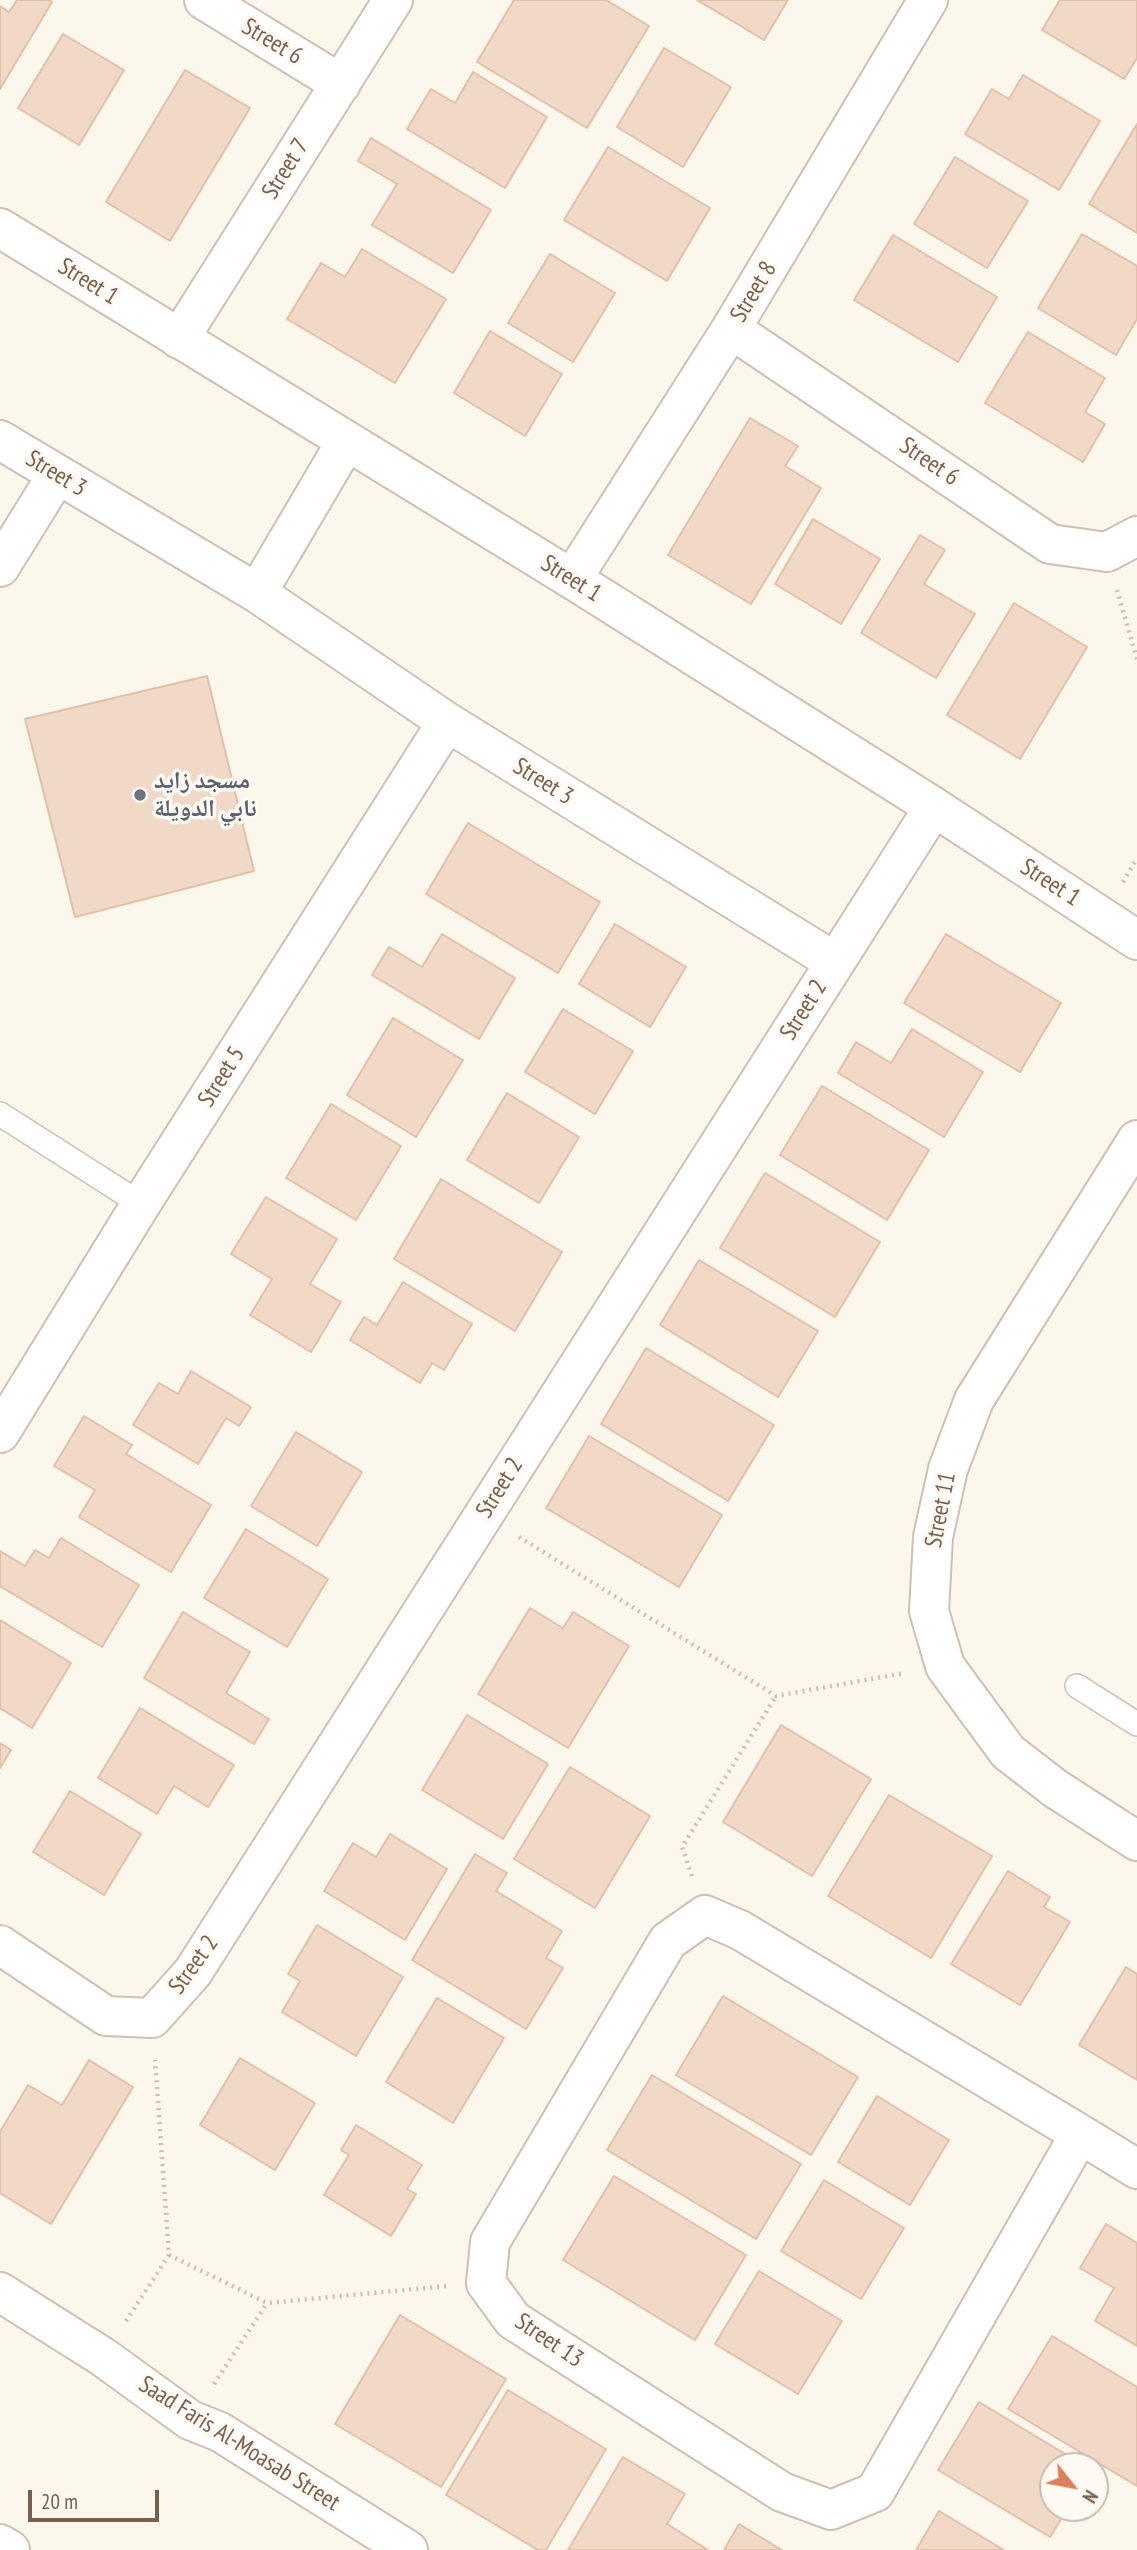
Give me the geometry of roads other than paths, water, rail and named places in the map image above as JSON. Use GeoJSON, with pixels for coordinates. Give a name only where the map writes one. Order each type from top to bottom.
{"type":"FeatureCollection","features":[{"type":"Feature","properties":{"kind":"street","name":"Street 6"},"geometry":{"type":"LineString","coordinates":[[204,0],[341,84]]}},
{"type":"Feature","properties":{"kind":"street","name":"Street 7"},"geometry":{"type":"LineString","coordinates":[[179,339],[393,0]]}},
{"type":"Feature","properties":{"kind":"street","name":"Street 8"},"geometry":{"type":"LineString","coordinates":[[572,579],[732,329],[928,0]]}},
{"type":"Feature","properties":{"kind":"street","name":"Street 1"},"geometry":{"type":"LineString","coordinates":[[0,228],[572,579],[934,807],[1137,940]]}},
{"type":"Feature","properties":{"kind":"street","name":"Street 6"},"geometry":{"type":"LineString","coordinates":[[732,329],[1050,544],[1122,544]]}},
{"type":"Feature","properties":{"kind":"street","name":"Street 3"},"geometry":{"type":"LineString","coordinates":[[0,440],[257,593],[447,722],[835,962]]}},
{"type":"Feature","properties":{"kind":"street"},"geometry":{"type":"LineString","coordinates":[[257,593],[346,442]]}},
{"type":"Feature","properties":{"kind":"street"},"geometry":{"type":"LineString","coordinates":[[0,567],[57,475]]}},
{"type":"Feature","properties":{"kind":"street","name":"Street 5"},"geometry":{"type":"LineString","coordinates":[[0,1433],[141,1204],[447,722]]}},
{"type":"Feature","properties":{"kind":"street","name":"Street 2"},"geometry":{"type":"LineString","coordinates":[[0,1945],[106,2016],[152,2018],[193,1972],[934,807]]}},
{"type":"Feature","properties":{"kind":"street","name":"Street 11"},"geometry":{"type":"LineString","coordinates":[[1137,1140],[974,1399],[948,1469],[933,1537],[929,1612],[945,1666],[1007,1752],[1056,1789],[1137,1841]]}},
{"type":"Feature","properties":{"kind":"street","name":"Street 13"},"geometry":{"type":"LineString","coordinates":[[705,1915],[740,1930],[1080,2134],[875,2492],[831,2510],[782,2492],[513,2320],[486,2283],[490,2242],[661,1952],[668,1941],[705,1915]]}},
{"type":"Feature","properties":{"kind":"street"},"geometry":{"type":"LineString","coordinates":[[1080,2134],[1137,2169]]}},
{"type":"Feature","properties":{"kind":"street","name":"Saad Faris Al-Moasab Street"},"geometry":{"type":"LineString","coordinates":[[0,2292],[103,2357],[190,2420],[220,2432],[408,2550]]}},
{"type":"Feature","properties":{"kind":"street"},"geometry":{"type":"LineString","coordinates":[[0,2544],[10,2550]]}},
{"type":"Feature","properties":{"kind":"lane"},"geometry":{"type":"LineString","coordinates":[[0,1114],[141,1204]]}},
{"type":"Feature","properties":{"kind":"lane"},"geometry":{"type":"LineString","coordinates":[[1077,1686],[1137,1724]]}},
{"type":"Feature","properties":{"kind":"place","name":"مسجد زايد نابي الدويلة"},"geometry":{"type":"Point","coordinates":[140,795]}}]}
